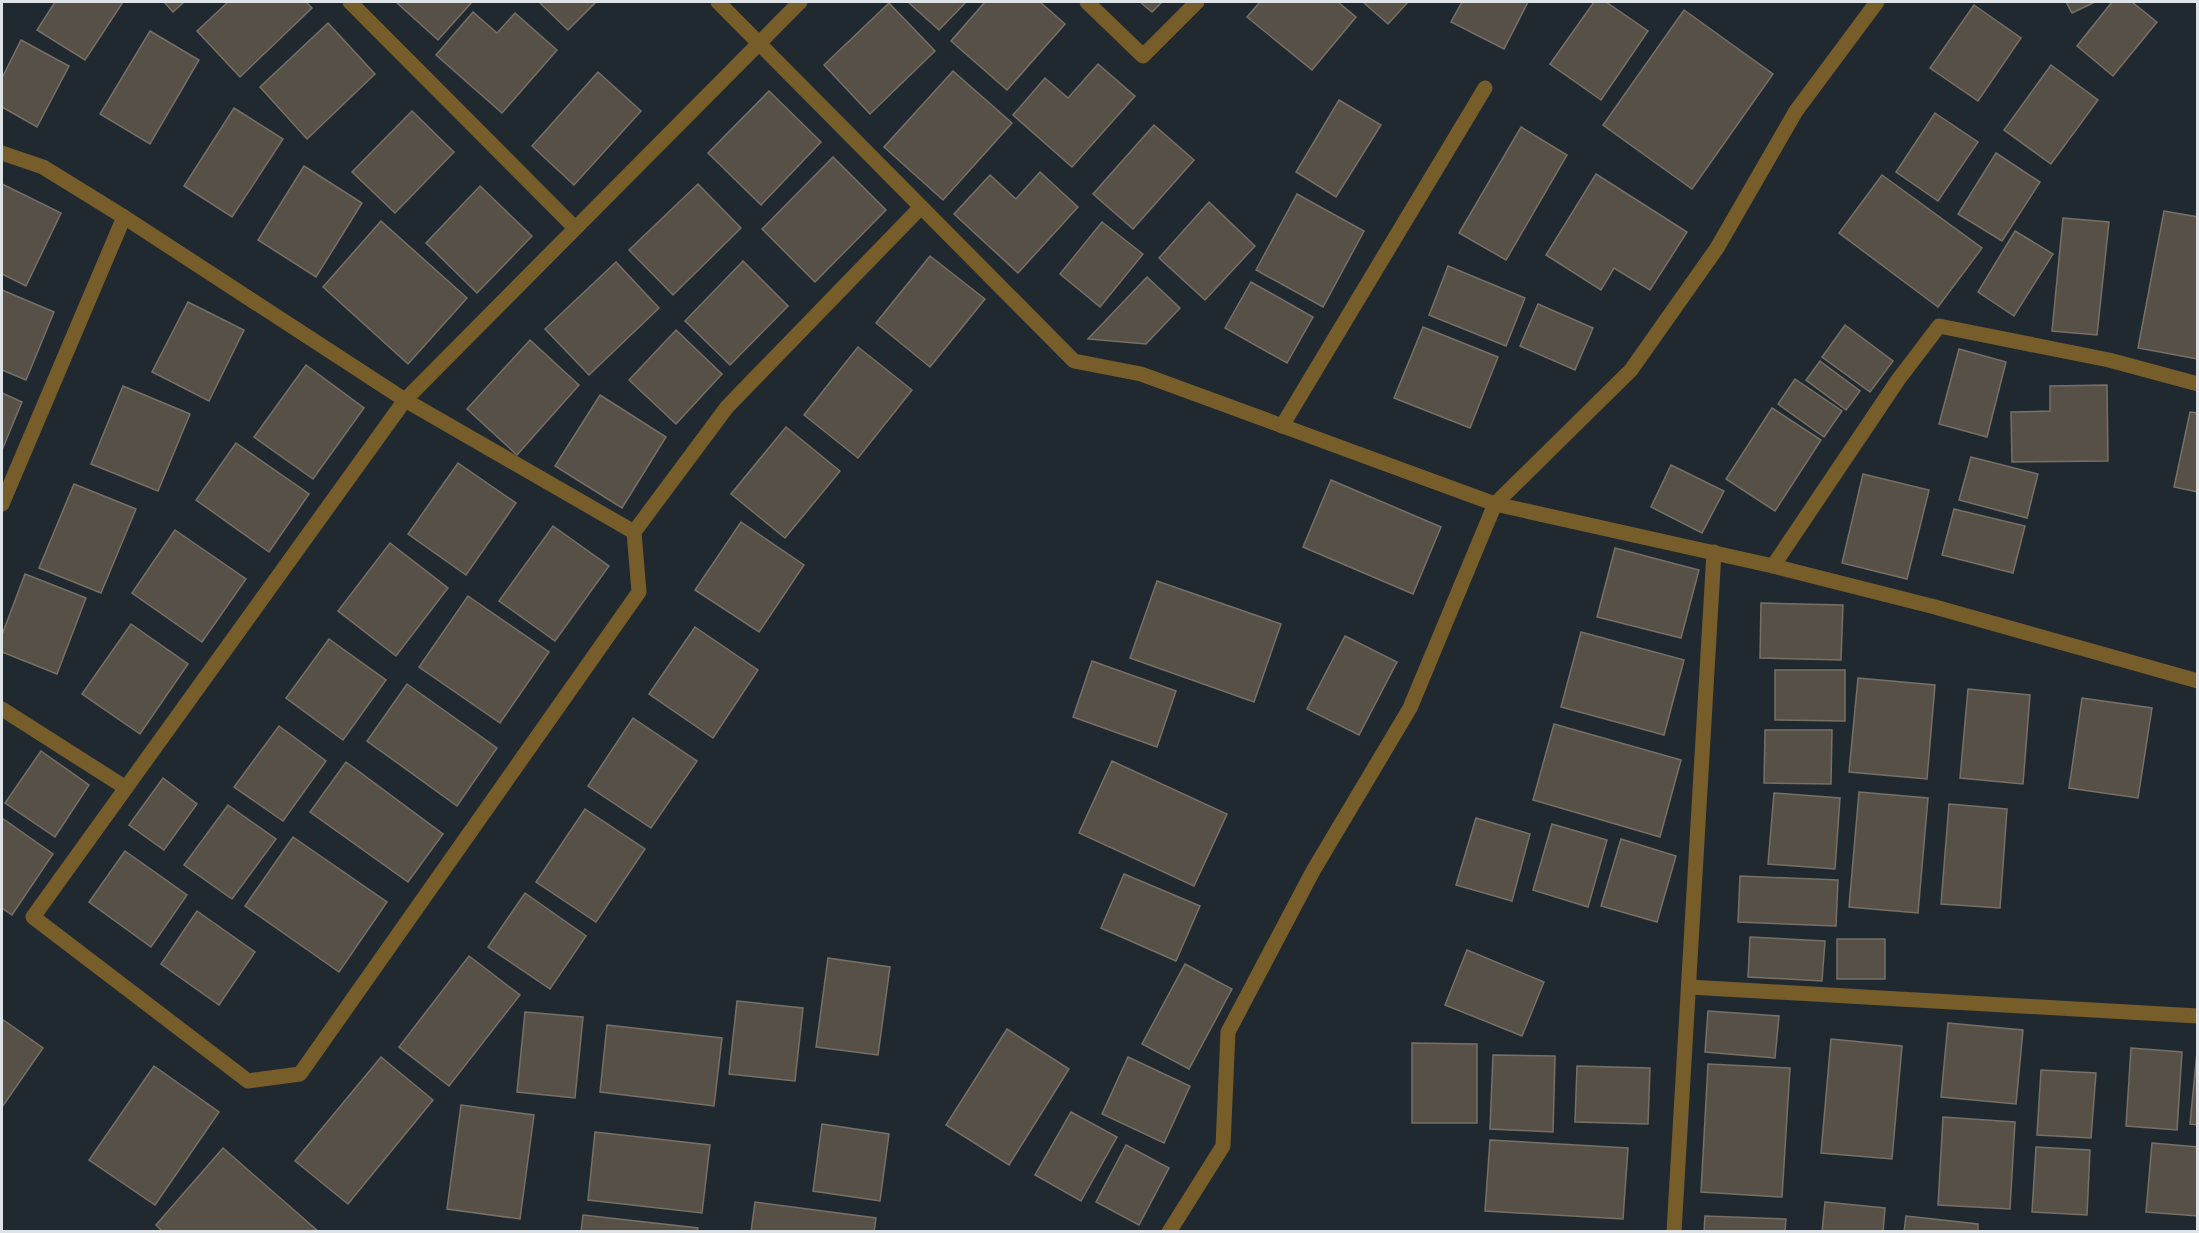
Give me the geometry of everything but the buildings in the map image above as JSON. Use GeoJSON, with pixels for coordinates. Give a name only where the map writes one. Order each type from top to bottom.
{"type":"FeatureCollection","features":[{"type":"Feature","properties":{"kind":"street"},"geometry":{"type":"LineString","coordinates":[[350,2],[575,228]]}},
{"type":"Feature","properties":{"kind":"street"},"geometry":{"type":"LineString","coordinates":[[717,2],[1074,361],[1142,374],[1495,504],[1773,566],[1935,607],[2198,681]]}},
{"type":"Feature","properties":{"kind":"street"},"geometry":{"type":"LineString","coordinates":[[800,2],[405,400],[33,917],[248,1081],[300,1074],[639,592],[634,532],[728,407],[921,207]]}},
{"type":"Feature","properties":{"kind":"street"},"geometry":{"type":"LineString","coordinates":[[1087,2],[1143,56],[1197,2]]}},
{"type":"Feature","properties":{"kind":"street"},"geometry":{"type":"LineString","coordinates":[[1169,1232],[1223,1146],[1228,1032],[1313,871],[1410,708],[1495,504],[1632,370],[1717,248],[1796,111],[1877,2]]}},
{"type":"Feature","properties":{"kind":"street"},"geometry":{"type":"LineString","coordinates":[[1282,426],[1485,88]]}},
{"type":"Feature","properties":{"kind":"street"},"geometry":{"type":"LineString","coordinates":[[2,153],[43,167],[405,400],[634,532]]}},
{"type":"Feature","properties":{"kind":"street"},"geometry":{"type":"LineString","coordinates":[[2,504],[124,217]]}},
{"type":"Feature","properties":{"kind":"street"},"geometry":{"type":"LineString","coordinates":[[1773,566],[1898,380],[1939,326],[2109,360],[2198,384]]}},
{"type":"Feature","properties":{"kind":"street"},"geometry":{"type":"LineString","coordinates":[[1674,1232],[1714,552]]}},
{"type":"Feature","properties":{"kind":"street"},"geometry":{"type":"LineString","coordinates":[[2,709],[126,788]]}},
{"type":"Feature","properties":{"kind":"street"},"geometry":{"type":"LineString","coordinates":[[1689,987],[2198,1016]]}}]}
